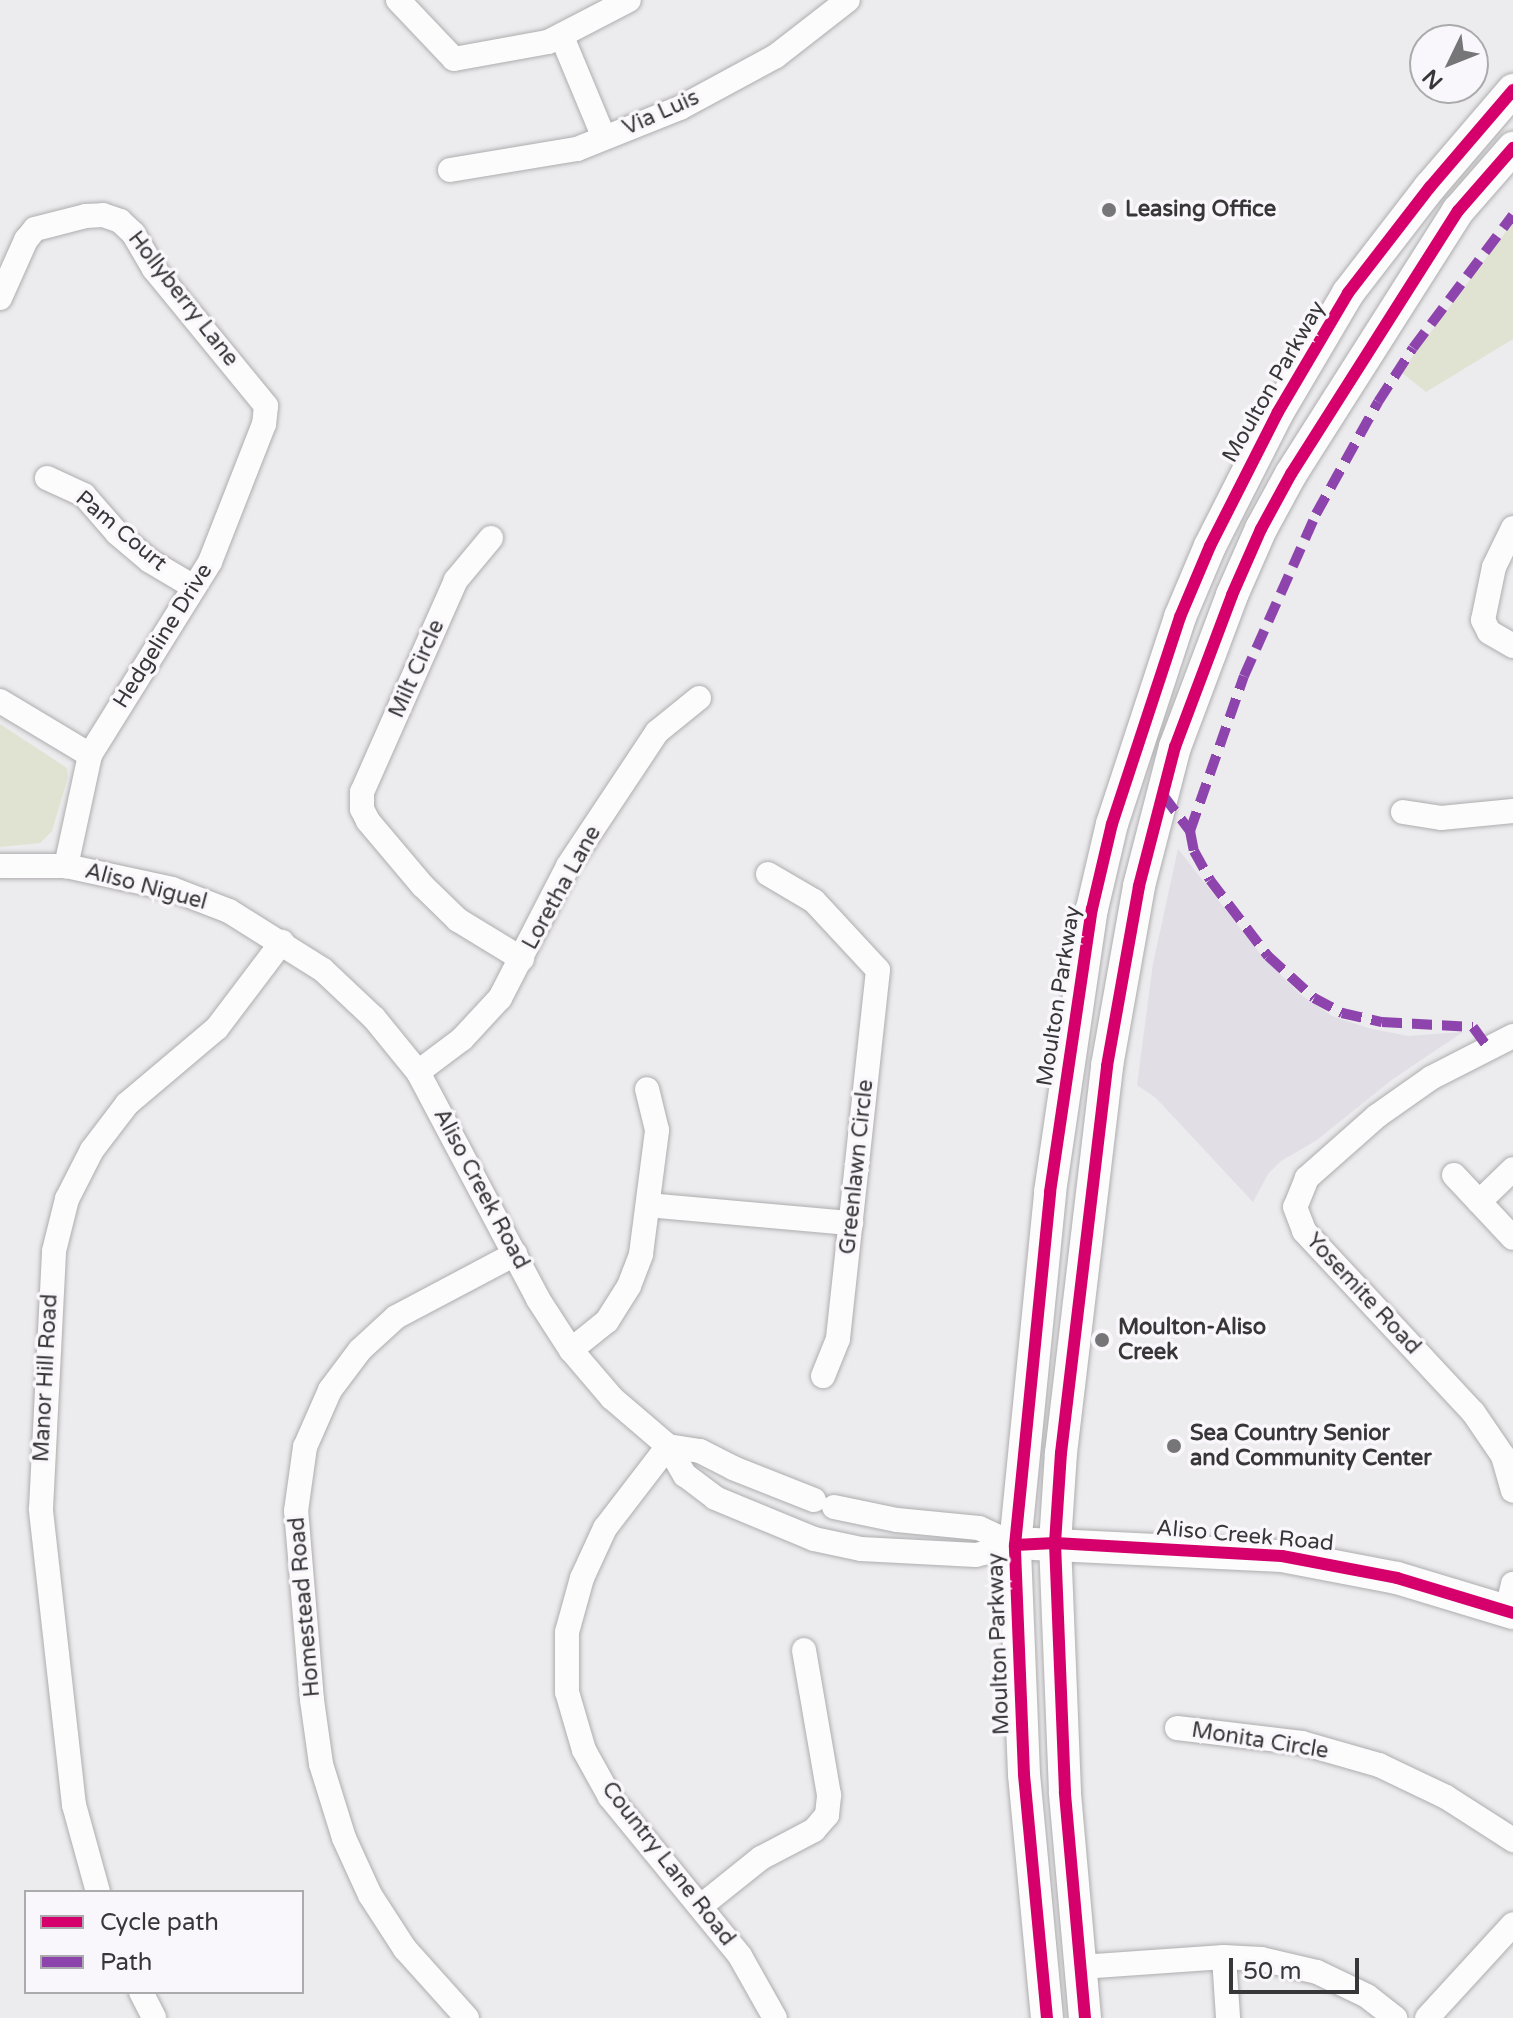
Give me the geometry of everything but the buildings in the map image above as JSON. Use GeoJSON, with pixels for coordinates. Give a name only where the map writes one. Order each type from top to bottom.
{"type":"FeatureCollection","features":[{"type":"Feature","properties":{"kind":"main road","name":"Moulton Parkway"},"geometry":{"type":"LineString","coordinates":[[1047,2018],[1024,1774],[1015,1545],[1050,1192],[1092,909],[1135,749],[1204,560],[1271,424],[1348,293],[1430,187],[1513,90]]}},
{"type":"Feature","properties":{"kind":"main road"},"geometry":{"type":"LineString","coordinates":[[1085,2018],[1064,1777],[1055,1543],[1061,1453],[1107,1066],[1139,886],[1175,747],[1232,595],[1261,529],[1291,474],[1458,211],[1513,148]]}},
{"type":"Feature","properties":{"kind":"main road"},"geometry":{"type":"LineString","coordinates":[[1291,474],[1284,449],[1354,322],[1355,302],[1348,293],[1372,288],[1387,276],[1433,218],[1458,211]]}},
{"type":"Feature","properties":{"kind":"main road"},"geometry":{"type":"LineString","coordinates":[[1092,909],[1105,924],[1106,933],[1091,1037],[1107,1066]]}},
{"type":"Feature","properties":{"kind":"main road","name":"Aliso Creek Road"},"geometry":{"type":"LineString","coordinates":[[1015,1545],[1055,1543],[1295,1558],[1511,1603]]}},
{"type":"Feature","properties":{"kind":"street"},"geometry":{"type":"LineString","coordinates":[[398,0],[454,59],[562,37],[629,0]]}},
{"type":"Feature","properties":{"kind":"street","name":"Via Luis"},"geometry":{"type":"LineString","coordinates":[[450,170],[577,149],[680,108],[776,56],[848,0]]}},
{"type":"Feature","properties":{"kind":"street"},"geometry":{"type":"LineString","coordinates":[[562,37],[604,138]]}},
{"type":"Feature","properties":{"kind":"street","name":"Hollyberry Lane"},"geometry":{"type":"LineString","coordinates":[[0,298],[26,240],[35,229],[86,216],[111,218],[133,233],[154,269],[266,406]]}},
{"type":"Feature","properties":{"kind":"street","name":"Hedgeline Drive"},"geometry":{"type":"LineString","coordinates":[[66,866],[90,755],[210,562],[259,438],[266,406]]}},
{"type":"Feature","properties":{"kind":"street","name":"Pam Court"},"geometry":{"type":"LineString","coordinates":[[47,478],[84,495],[117,533],[150,561],[194,587]]}},
{"type":"Feature","properties":{"kind":"street"},"geometry":{"type":"LineString","coordinates":[[1513,528],[1494,567],[1483,608],[1489,632],[1513,646]]}},
{"type":"Feature","properties":{"kind":"street","name":"Milt Circle"},"geometry":{"type":"LineString","coordinates":[[491,538],[456,580],[362,792],[362,809],[368,821],[423,886],[458,920],[522,959]]}},
{"type":"Feature","properties":{"kind":"street","name":"Loretha Lane"},"geometry":{"type":"LineString","coordinates":[[418,1072],[462,1039],[500,998],[568,866],[657,732],[699,698]]}},
{"type":"Feature","properties":{"kind":"street"},"geometry":{"type":"LineString","coordinates":[[0,701],[90,755]]}},
{"type":"Feature","properties":{"kind":"street"},"geometry":{"type":"LineString","coordinates":[[1403,812],[1453,817],[1513,811]]}},
{"type":"Feature","properties":{"kind":"street","name":"Aliso Niguel"},"geometry":{"type":"LineString","coordinates":[[0,866],[66,866],[172,889],[229,911],[282,942]]}},
{"type":"Feature","properties":{"kind":"street","name":"Greenlawn Circle"},"geometry":{"type":"LineString","coordinates":[[768,874],[814,901],[878,970],[838,1339],[823,1376]]}},
{"type":"Feature","properties":{"kind":"street","name":"Aliso Creek Road"},"geometry":{"type":"LineString","coordinates":[[282,942],[323,970],[364,1008],[418,1072],[515,1254],[571,1350],[612,1398],[668,1446],[685,1475],[715,1498],[814,1539],[861,1549],[976,1555],[1015,1545]]}},
{"type":"Feature","properties":{"kind":"street","name":"Manor Hill Road"},"geometry":{"type":"LineString","coordinates":[[97,1890],[74,1805],[41,1509],[41,1456],[54,1251],[67,1199],[92,1150],[127,1104],[217,1028],[282,942]]}},
{"type":"Feature","properties":{"kind":"street","name":"Yosemite Road"},"geometry":{"type":"LineString","coordinates":[[1513,1036],[1431,1078],[1377,1116],[1307,1178],[1295,1207],[1304,1231],[1473,1412],[1503,1456],[1513,1491]]}},
{"type":"Feature","properties":{"kind":"street"},"geometry":{"type":"LineString","coordinates":[[571,1350],[607,1321],[629,1286],[641,1254],[657,1130],[647,1089]]}},
{"type":"Feature","properties":{"kind":"street"},"geometry":{"type":"LineString","coordinates":[[1479,1202],[1513,1169]]}},
{"type":"Feature","properties":{"kind":"street"},"geometry":{"type":"LineString","coordinates":[[1454,1175],[1479,1202],[1508,1223]]}},
{"type":"Feature","properties":{"kind":"street"},"geometry":{"type":"LineString","coordinates":[[648,1205],[851,1223]]}},
{"type":"Feature","properties":{"kind":"street","name":"Homestead Road"},"geometry":{"type":"LineString","coordinates":[[467,2018],[405,1949],[370,1895],[344,1838],[321,1764],[312,1700],[296,1511],[305,1447],[330,1390],[360,1350],[396,1317],[515,1254]]}},
{"type":"Feature","properties":{"kind":"street","name":"Aliso Creek Road"},"geometry":{"type":"LineString","coordinates":[[668,1446],[700,1451],[733,1468],[824,1503],[897,1520],[979,1528],[1015,1545]]}},
{"type":"Feature","properties":{"kind":"street","name":"Country Lane Road"},"geometry":{"type":"LineString","coordinates":[[668,1446],[605,1528],[582,1578],[567,1632],[567,1692],[584,1750],[610,1797],[740,1956],[775,2018]]}},
{"type":"Feature","properties":{"kind":"street"},"geometry":{"type":"LineString","coordinates":[[701,1906],[761,1858],[814,1830],[827,1815],[829,1795],[804,1650]]}},
{"type":"Feature","properties":{"kind":"street","name":"Monita Circle"},"geometry":{"type":"LineString","coordinates":[[1177,1728],[1302,1743],[1379,1765],[1446,1797],[1513,1840]]}},
{"type":"Feature","properties":{"kind":"street"},"geometry":{"type":"LineString","coordinates":[[1427,2018],[1513,1924]]}},
{"type":"Feature","properties":{"kind":"street"},"geometry":{"type":"LineString","coordinates":[[1224,1957],[1228,2018]]}},
{"type":"Feature","properties":{"kind":"street"},"geometry":{"type":"LineString","coordinates":[[1081,1967],[1224,1957],[1261,1959],[1317,1972],[1367,1996],[1395,2018]]}},
{"type":"Feature","properties":{"kind":"street"},"geometry":{"type":"LineString","coordinates":[[142,1994],[154,2018]]}},
{"type":"Feature","properties":{"kind":"shaded area"},"geometry":{"type":"Polygon","coordinates":[[[1178,849],[1262,956],[1301,995],[1332,1016],[1368,1028],[1408,1036],[1463,1032],[1393,1079],[1317,1140],[1281,1161],[1268,1174],[1253,1202],[1156,1098],[1137,1085],[1153,964],[1178,849]]]}},
{"type":"Feature","properties":{"kind":"green space"},"geometry":{"type":"Polygon","coordinates":[[[1513,222],[1513,339],[1426,392],[1401,372],[1513,222]]]}},
{"type":"Feature","properties":{"kind":"green space"},"geometry":{"type":"Polygon","coordinates":[[[0,724],[67,768],[68,777],[52,831],[40,843],[0,847],[0,724]]]}},
{"type":"Feature","properties":{"kind":"marked path"},"geometry":{"type":"LineString","coordinates":[[1190,831],[1244,676],[1316,514],[1378,402],[1413,348],[1513,215]]}},
{"type":"Feature","properties":{"kind":"marked path"},"geometry":{"type":"LineString","coordinates":[[1163,795],[1190,831],[1194,851],[1210,880],[1268,956],[1314,998],[1342,1013],[1382,1022],[1473,1027],[1487,1046]]}},
{"type":"Feature","properties":{"kind":"cycle path"},"geometry":{"type":"LineString","coordinates":[[1047,2018],[1024,1774],[1015,1545],[1050,1192],[1092,909],[1112,824],[1180,617],[1210,546],[1278,412],[1348,293],[1430,187],[1513,90]]}},
{"type":"Feature","properties":{"kind":"cycle path"},"geometry":{"type":"LineString","coordinates":[[1085,2018],[1065,1792],[1055,1543],[1061,1453],[1107,1066],[1139,886],[1175,747],[1232,595],[1261,529],[1291,474],[1458,211],[1513,148]]}},
{"type":"Feature","properties":{"kind":"cycle path"},"geometry":{"type":"LineString","coordinates":[[1015,1545],[1055,1543],[1282,1556],[1397,1578],[1513,1613]]}},
{"type":"Feature","properties":{"kind":"place","name":"Leasing Office"},"geometry":{"type":"Point","coordinates":[1109,210]}},
{"type":"Feature","properties":{"kind":"place","name":"Moulton-Aliso Creek"},"geometry":{"type":"Point","coordinates":[1102,1340]}},
{"type":"Feature","properties":{"kind":"place","name":"Sea Country Senior and Community Center"},"geometry":{"type":"Point","coordinates":[1174,1446]}}]}
